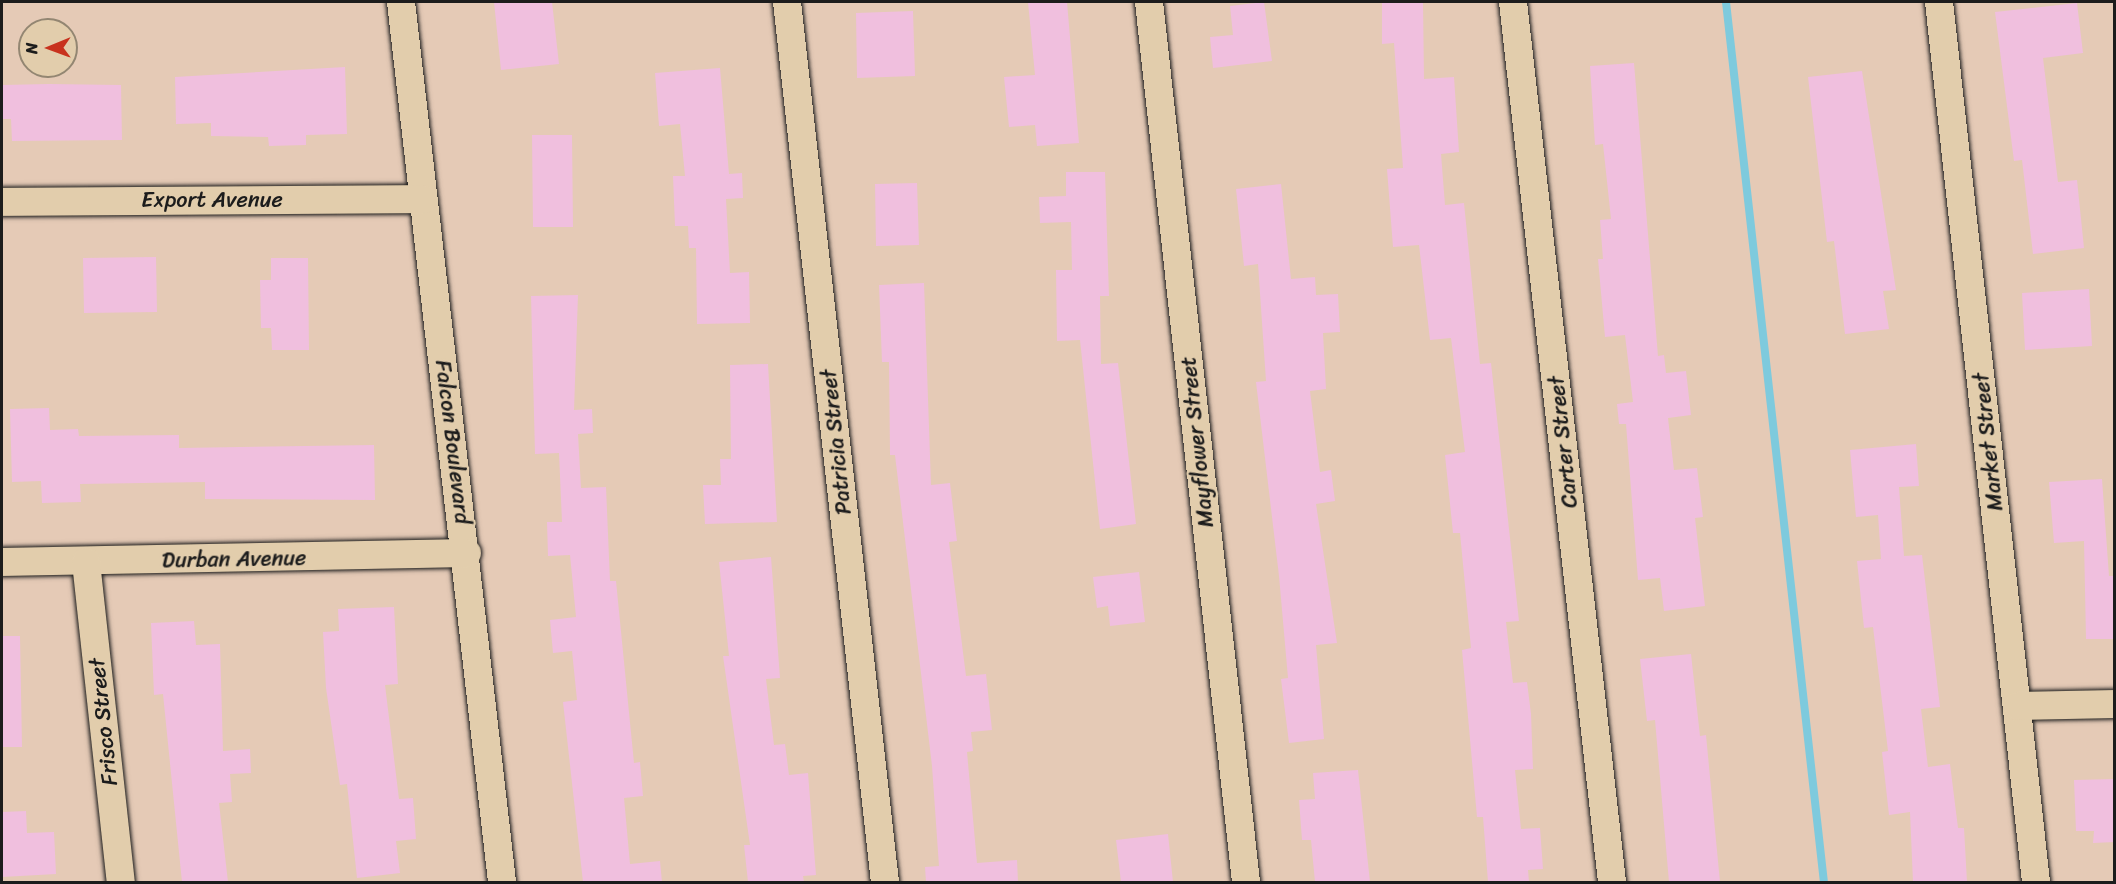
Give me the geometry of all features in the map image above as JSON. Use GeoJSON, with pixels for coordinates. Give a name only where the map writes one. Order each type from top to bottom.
{"type":"FeatureCollection","features":[{"type":"Feature","properties":{"kind":"street","name":"Falcon Boulevard"},"geometry":{"type":"LineString","coordinates":[[401,2],[467,553],[502,882]]}},
{"type":"Feature","properties":{"kind":"street","name":"Patricia Street"},"geometry":{"type":"LineString","coordinates":[[787,2],[885,882]]}},
{"type":"Feature","properties":{"kind":"street","name":"Mayflower Street"},"geometry":{"type":"LineString","coordinates":[[1149,2],[1246,882]]}},
{"type":"Feature","properties":{"kind":"street","name":"Carter Street"},"geometry":{"type":"LineString","coordinates":[[1513,2],[1612,882]]}},
{"type":"Feature","properties":{"kind":"street","name":"Market Street"},"geometry":{"type":"LineString","coordinates":[[1939,2],[2036,882]]}},
{"type":"Feature","properties":{"kind":"street","name":"Export Avenue"},"geometry":{"type":"LineString","coordinates":[[2,202],[423,199]]}},
{"type":"Feature","properties":{"kind":"street","name":"Durban Avenue"},"geometry":{"type":"LineString","coordinates":[[2,562],[467,553]]}},
{"type":"Feature","properties":{"kind":"street","name":"Frisco Street"},"geometry":{"type":"LineString","coordinates":[[86,562],[121,882]]}},
{"type":"Feature","properties":{"kind":"street"},"geometry":{"type":"LineString","coordinates":[[2018,706],[2115,704]]}},
{"type":"Feature","properties":{"kind":"building"},"geometry":{"type":"Polygon","coordinates":[[[494,2],[552,2],[559,64],[501,70],[494,2]]]}},
{"type":"Feature","properties":{"kind":"building"},"geometry":{"type":"Polygon","coordinates":[[[1028,2],[1067,2],[1079,143],[1037,146],[1035,125],[1009,127],[1004,77],[1035,75],[1028,2]]]}},
{"type":"Feature","properties":{"kind":"building"},"geometry":{"type":"Polygon","coordinates":[[[1264,2],[1272,61],[1213,68],[1210,37],[1233,35],[1230,6],[1264,2]]]}},
{"type":"Feature","properties":{"kind":"building"},"geometry":{"type":"Polygon","coordinates":[[[1382,2],[1423,2],[1424,79],[1454,77],[1459,152],[1441,154],[1445,205],[1464,203],[1480,364],[1491,363],[1519,621],[1506,622],[1513,683],[1527,682],[1531,714],[1533,769],[1515,770],[1521,829],[1540,828],[1543,869],[1528,870],[1529,882],[1488,882],[1483,817],[1477,817],[1462,650],[1471,648],[1460,533],[1453,533],[1445,455],[1465,452],[1451,338],[1430,340],[1419,245],[1393,247],[1387,169],[1403,168],[1394,43],[1382,44],[1382,2]]]}},
{"type":"Feature","properties":{"kind":"building"},"geometry":{"type":"Polygon","coordinates":[[[2077,3],[2083,53],[2043,58],[2058,182],[2077,180],[2084,248],[2033,254],[2022,160],[2014,161],[1995,12],[2077,3]]]}},
{"type":"Feature","properties":{"kind":"building"},"geometry":{"type":"Polygon","coordinates":[[[913,11],[915,76],[857,78],[856,13],[913,11]]]}},
{"type":"Feature","properties":{"kind":"building"},"geometry":{"type":"Polygon","coordinates":[[[1634,63],[1658,356],[1664,355],[1666,373],[1686,371],[1691,415],[1668,418],[1674,470],[1697,468],[1703,517],[1695,518],[1705,606],[1664,611],[1660,578],[1638,580],[1626,424],[1619,424],[1617,404],[1633,402],[1625,335],[1605,337],[1598,259],[1603,259],[1600,220],[1611,219],[1603,144],[1595,145],[1590,66],[1634,63]]]}},
{"type":"Feature","properties":{"kind":"building"},"geometry":{"type":"Polygon","coordinates":[[[345,67],[347,134],[306,135],[306,145],[269,146],[268,137],[211,136],[211,123],[176,124],[175,77],[345,67]]]}},
{"type":"Feature","properties":{"kind":"building"},"geometry":{"type":"Polygon","coordinates":[[[720,68],[729,174],[742,173],[743,198],[726,199],[730,273],[749,272],[750,323],[697,324],[696,248],[689,248],[688,226],[675,226],[673,176],[685,176],[680,124],[659,126],[655,73],[720,68]]]}},
{"type":"Feature","properties":{"kind":"building"},"geometry":{"type":"Polygon","coordinates":[[[1862,71],[1896,290],[1883,291],[1889,329],[1845,334],[1834,241],[1827,242],[1808,77],[1862,71]]]}},
{"type":"Feature","properties":{"kind":"building"},"geometry":{"type":"Polygon","coordinates":[[[2,85],[121,85],[122,140],[12,141],[11,119],[2,119],[2,85]]]}},
{"type":"Feature","properties":{"kind":"building"},"geometry":{"type":"Polygon","coordinates":[[[532,135],[572,135],[573,227],[533,227],[532,135]]]}},
{"type":"Feature","properties":{"kind":"building"},"geometry":{"type":"Polygon","coordinates":[[[1066,172],[1105,172],[1109,296],[1100,296],[1101,364],[1118,363],[1136,524],[1100,529],[1080,340],[1057,341],[1056,270],[1072,270],[1071,222],[1040,223],[1039,197],[1066,196],[1066,172]]]}},
{"type":"Feature","properties":{"kind":"building"},"geometry":{"type":"Polygon","coordinates":[[[917,183],[919,245],[876,246],[875,184],[917,183]]]}},
{"type":"Feature","properties":{"kind":"building"},"geometry":{"type":"Polygon","coordinates":[[[1281,184],[1291,279],[1315,277],[1316,295],[1338,294],[1340,332],[1323,333],[1326,389],[1310,391],[1320,472],[1331,470],[1335,501],[1316,504],[1337,643],[1316,645],[1324,739],[1289,743],[1281,679],[1288,678],[1279,576],[1256,382],[1266,381],[1258,264],[1244,266],[1236,189],[1281,184]]]}},
{"type":"Feature","properties":{"kind":"building"},"geometry":{"type":"Polygon","coordinates":[[[156,257],[157,312],[84,313],[83,258],[156,257]]]}},
{"type":"Feature","properties":{"kind":"building"},"geometry":{"type":"Polygon","coordinates":[[[271,258],[308,258],[309,350],[272,350],[271,328],[261,328],[260,280],[271,280],[271,258]]]}},
{"type":"Feature","properties":{"kind":"building"},"geometry":{"type":"Polygon","coordinates":[[[924,283],[931,485],[950,483],[957,541],[949,542],[966,676],[986,674],[992,730],[971,732],[973,751],[967,752],[977,863],[1017,860],[1018,882],[926,882],[925,867],[939,866],[932,766],[895,455],[890,455],[889,362],[882,362],[879,285],[924,283]]]}},
{"type":"Feature","properties":{"kind":"building"},"geometry":{"type":"Polygon","coordinates":[[[2089,289],[2092,346],[2025,350],[2022,293],[2089,289]]]}},
{"type":"Feature","properties":{"kind":"building"},"geometry":{"type":"Polygon","coordinates":[[[578,295],[574,410],[592,409],[593,433],[578,434],[581,488],[606,487],[610,581],[616,581],[634,763],[640,762],[643,796],[624,798],[630,864],[660,861],[662,882],[583,882],[563,702],[577,700],[572,651],[553,653],[550,620],[576,617],[570,555],[548,556],[547,522],[562,522],[559,453],[535,454],[531,296],[578,295]]]}},
{"type":"Feature","properties":{"kind":"building"},"geometry":{"type":"Polygon","coordinates":[[[768,364],[777,522],[705,524],[703,485],[721,485],[720,459],[731,459],[730,365],[768,364]]]}},
{"type":"Feature","properties":{"kind":"building"},"geometry":{"type":"Polygon","coordinates":[[[49,408],[50,430],[78,429],[79,436],[179,435],[179,448],[374,445],[375,500],[205,499],[205,482],[80,484],[81,502],[42,503],[41,481],[12,482],[10,409],[49,408]]]}},
{"type":"Feature","properties":{"kind":"building"},"geometry":{"type":"Polygon","coordinates":[[[1916,444],[1919,486],[1899,487],[1904,556],[1922,555],[1940,707],[1921,709],[1928,767],[1950,764],[1958,828],[1964,828],[1967,882],[1913,882],[1910,812],[1889,815],[1882,752],[1888,751],[1873,627],[1864,628],[1857,561],[1881,559],[1878,515],[1856,517],[1850,450],[1916,444]]]}},
{"type":"Feature","properties":{"kind":"building"},"geometry":{"type":"Polygon","coordinates":[[[2102,479],[2109,576],[2115,576],[2115,639],[2086,639],[2084,541],[2054,543],[2049,482],[2102,479]]]}},
{"type":"Feature","properties":{"kind":"building"},"geometry":{"type":"Polygon","coordinates":[[[771,557],[780,678],[766,679],[774,745],[785,744],[789,775],[808,773],[816,875],[803,876],[804,882],[748,882],[744,845],[750,845],[723,656],[729,656],[719,562],[771,557]]]}},
{"type":"Feature","properties":{"kind":"building"},"geometry":{"type":"Polygon","coordinates":[[[1139,572],[1145,622],[1110,626],[1108,606],[1097,608],[1093,577],[1139,572]]]}},
{"type":"Feature","properties":{"kind":"building"},"geometry":{"type":"Polygon","coordinates":[[[394,607],[398,684],[385,685],[399,799],[413,798],[416,839],[396,841],[400,873],[357,878],[347,784],[340,785],[326,688],[323,632],[339,631],[338,609],[394,607]]]}},
{"type":"Feature","properties":{"kind":"building"},"geometry":{"type":"Polygon","coordinates":[[[194,621],[196,645],[220,644],[223,751],[250,749],[251,773],[230,774],[232,802],[219,803],[228,882],[182,882],[163,694],[154,695],[151,623],[194,621]]]}},
{"type":"Feature","properties":{"kind":"building"},"geometry":{"type":"Polygon","coordinates":[[[2,636],[20,636],[22,747],[2,747],[2,636]]]}},
{"type":"Feature","properties":{"kind":"building"},"geometry":{"type":"Polygon","coordinates":[[[1691,654],[1700,736],[1706,735],[1720,882],[1669,882],[1655,720],[1647,721],[1640,659],[1691,654]]]}},
{"type":"Feature","properties":{"kind":"building"},"geometry":{"type":"Polygon","coordinates":[[[1358,770],[1370,882],[1315,882],[1311,840],[1302,840],[1299,800],[1315,799],[1313,773],[1358,770]]]}},
{"type":"Feature","properties":{"kind":"building"},"geometry":{"type":"Polygon","coordinates":[[[2115,779],[2115,842],[2093,843],[2094,831],[2076,831],[2074,780],[2115,779]]]}},
{"type":"Feature","properties":{"kind":"building"},"geometry":{"type":"Polygon","coordinates":[[[26,811],[27,833],[54,832],[56,874],[2,877],[2,812],[26,811]]]}},
{"type":"Feature","properties":{"kind":"building"},"geometry":{"type":"Polygon","coordinates":[[[1168,834],[1173,882],[1121,882],[1116,840],[1168,834]]]}},
{"type":"Feature","properties":{"kind":"waterway"},"geometry":{"type":"LineString","coordinates":[[1726,2],[1824,882]]}}]}
